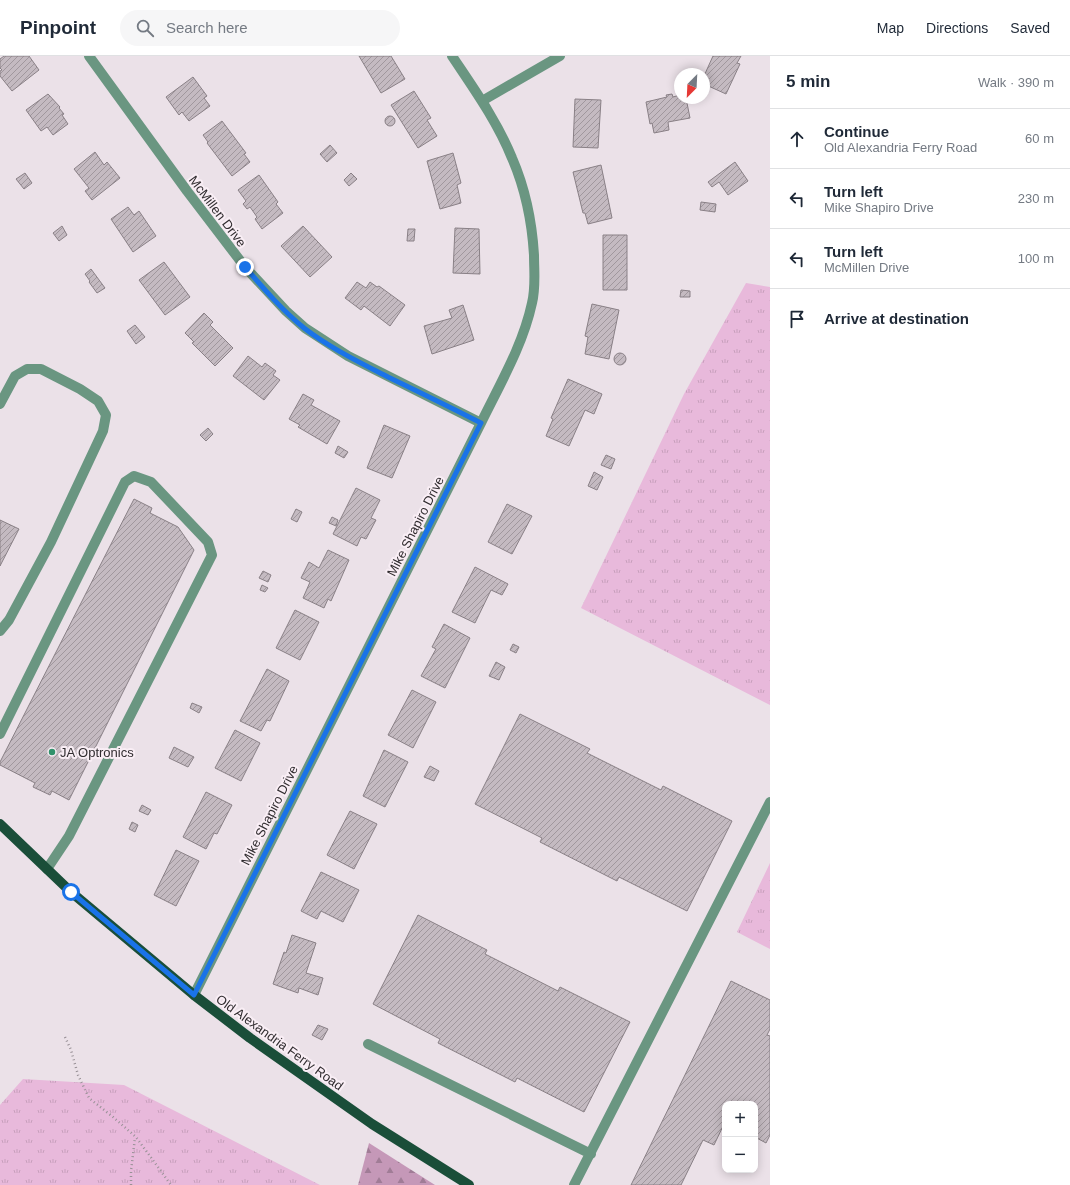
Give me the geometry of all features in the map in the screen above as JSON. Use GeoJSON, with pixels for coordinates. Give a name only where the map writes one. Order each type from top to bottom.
{"type":"FeatureCollection","features":[{"type":"Feature","properties":{"kind":"main road","name":"Old Alexandria Ferry Road"},"geometry":{"type":"LineString","coordinates":[[0,824],[71,892],[194,995],[250,1038],[372,1124],[469,1185]]}},
{"type":"Feature","properties":{"kind":"street","name":"McMillen Drive"},"geometry":{"type":"LineString","coordinates":[[88,56],[160,156],[240,261],[266,292],[286,311],[305,328],[348,356],[481,423]]}},
{"type":"Feature","properties":{"kind":"street","name":"Mike Shapiro Drive"},"geometry":{"type":"LineString","coordinates":[[194,995],[481,423],[522,337],[528,320],[535,287],[531,226],[520,181],[512,158],[498,129],[452,56]]}},
{"type":"Feature","properties":{"kind":"street"},"geometry":{"type":"LineString","coordinates":[[482,102],[560,56]]}},
{"type":"Feature","properties":{"kind":"street"},"geometry":{"type":"LineString","coordinates":[[0,404],[15,376],[27,369],[41,369],[80,389],[98,401],[106,415],[103,431],[51,542],[9,620],[0,631]]}},
{"type":"Feature","properties":{"kind":"street"},"geometry":{"type":"LineString","coordinates":[[0,734],[125,482],[134,476],[151,482],[208,542],[212,555],[69,836],[47,869]]}},
{"type":"Feature","properties":{"kind":"street"},"geometry":{"type":"LineString","coordinates":[[574,1185],[770,802]]}},
{"type":"Feature","properties":{"kind":"street"},"geometry":{"type":"LineString","coordinates":[[368,1044],[591,1154]]}},
{"type":"Feature","properties":{"kind":"path"},"geometry":{"type":"LineString","coordinates":[[65,1037],[71,1050],[78,1074],[89,1098],[136,1137],[171,1185]]}},
{"type":"Feature","properties":{"kind":"path"},"geometry":{"type":"LineString","coordinates":[[131,1185],[131,1171],[136,1137]]}},
{"type":"Feature","properties":{"kind":"green space"},"geometry":{"type":"Polygon","coordinates":[[[746,283],[770,287],[770,705],[581,608],[684,394],[746,283]]]}},
{"type":"Feature","properties":{"kind":"green space"},"geometry":{"type":"Polygon","coordinates":[[[770,863],[770,949],[737,932],[770,863]]]}},
{"type":"Feature","properties":{"kind":"green space"},"geometry":{"type":"Polygon","coordinates":[[[23,1079],[124,1085],[320,1185],[0,1185],[0,1105],[23,1079]]]}},
{"type":"Feature","properties":{"kind":"green space"},"geometry":{"type":"Polygon","coordinates":[[[369,1143],[435,1185],[358,1185],[369,1143]]]}},
{"type":"Feature","properties":{"kind":"building"},"geometry":{"type":"Polygon","coordinates":[[[4,56],[29,56],[39,70],[12,91],[0,76],[0,71],[2,70],[0,68],[0,59],[4,56]]]}},
{"type":"Feature","properties":{"kind":"building"},"geometry":{"type":"Polygon","coordinates":[[[359,56],[391,56],[405,79],[381,93],[359,56]]]}},
{"type":"Feature","properties":{"kind":"building"},"geometry":{"type":"Polygon","coordinates":[[[713,56],[741,56],[737,63],[740,64],[726,94],[710,87],[710,68],[708,68],[713,56]]]}},
{"type":"Feature","properties":{"kind":"building"},"geometry":{"type":"Polygon","coordinates":[[[193,77],[207,96],[204,98],[210,106],[189,121],[182,112],[179,115],[166,97],[193,77]]]}},
{"type":"Feature","properties":{"kind":"building"},"geometry":{"type":"Polygon","coordinates":[[[414,91],[431,118],[427,120],[437,136],[418,148],[391,105],[414,91]]]}},
{"type":"Feature","properties":{"kind":"building"},"geometry":{"type":"Polygon","coordinates":[[[48,94],[60,107],[59,108],[64,114],[62,115],[68,124],[53,135],[47,127],[41,131],[26,110],[48,94]]]}},
{"type":"Feature","properties":{"kind":"building"},"geometry":{"type":"Polygon","coordinates":[[[672,94],[674,97],[674,104],[687,104],[690,118],[668,122],[669,130],[654,133],[652,123],[650,124],[646,102],[667,97],[666,95],[672,94]]]}},
{"type":"Feature","properties":{"kind":"building"},"geometry":{"type":"Polygon","coordinates":[[[575,99],[601,100],[598,148],[573,147],[575,99]]]}},
{"type":"Feature","properties":{"kind":"building"},"geometry":{"type":"Polygon","coordinates":[[[388,116],[392,116],[394,117],[394,125],[388,126],[385,123],[385,119],[388,116]]]}},
{"type":"Feature","properties":{"kind":"building"},"geometry":{"type":"Polygon","coordinates":[[[222,121],[246,153],[244,154],[250,162],[232,176],[207,143],[208,142],[203,135],[222,121]]]}},
{"type":"Feature","properties":{"kind":"building"},"geometry":{"type":"Polygon","coordinates":[[[330,145],[337,153],[327,162],[320,154],[330,145]]]}},
{"type":"Feature","properties":{"kind":"building"},"geometry":{"type":"Polygon","coordinates":[[[95,152],[104,165],[107,162],[120,178],[92,200],[85,191],[89,188],[74,169],[95,152]]]}},
{"type":"Feature","properties":{"kind":"building"},"geometry":{"type":"Polygon","coordinates":[[[453,153],[461,183],[457,185],[461,203],[440,209],[427,161],[453,153]]]}},
{"type":"Feature","properties":{"kind":"building"},"geometry":{"type":"Polygon","coordinates":[[[735,162],[748,181],[728,195],[719,182],[712,187],[708,182],[735,162]]]}},
{"type":"Feature","properties":{"kind":"building"},"geometry":{"type":"Polygon","coordinates":[[[601,165],[612,218],[588,224],[585,213],[583,213],[573,172],[601,165]]]}},
{"type":"Feature","properties":{"kind":"building"},"geometry":{"type":"Polygon","coordinates":[[[25,173],[32,183],[24,189],[16,179],[25,173]]]}},
{"type":"Feature","properties":{"kind":"building"},"geometry":{"type":"Polygon","coordinates":[[[351,173],[357,179],[349,186],[344,180],[351,173]]]}},
{"type":"Feature","properties":{"kind":"building"},"geometry":{"type":"Polygon","coordinates":[[[259,175],[278,202],[276,204],[283,213],[262,229],[255,219],[257,217],[250,207],[247,209],[243,204],[246,201],[238,190],[259,175]]]}},
{"type":"Feature","properties":{"kind":"building"},"geometry":{"type":"Polygon","coordinates":[[[701,202],[716,204],[715,212],[700,210],[701,202]]]}},
{"type":"Feature","properties":{"kind":"building"},"geometry":{"type":"Polygon","coordinates":[[[128,207],[134,215],[139,211],[156,236],[133,252],[111,219],[128,207]]]}},
{"type":"Feature","properties":{"kind":"building"},"geometry":{"type":"Polygon","coordinates":[[[62,226],[67,235],[59,241],[53,233],[62,226]]]}},
{"type":"Feature","properties":{"kind":"building"},"geometry":{"type":"Polygon","coordinates":[[[303,226],[332,257],[310,277],[281,246],[303,226]]]}},
{"type":"Feature","properties":{"kind":"building"},"geometry":{"type":"Polygon","coordinates":[[[455,228],[479,229],[480,274],[453,273],[455,228]]]}},
{"type":"Feature","properties":{"kind":"building"},"geometry":{"type":"Polygon","coordinates":[[[408,229],[415,229],[414,241],[407,241],[408,229]]]}},
{"type":"Feature","properties":{"kind":"building"},"geometry":{"type":"Polygon","coordinates":[[[603,235],[627,235],[627,290],[603,290],[603,235]]]}},
{"type":"Feature","properties":{"kind":"building"},"geometry":{"type":"Polygon","coordinates":[[[164,262],[190,297],[165,315],[139,280],[164,262]]]}},
{"type":"Feature","properties":{"kind":"building"},"geometry":{"type":"Polygon","coordinates":[[[91,269],[105,288],[97,293],[85,274],[91,269]]]}},
{"type":"Feature","properties":{"kind":"building"},"geometry":{"type":"Polygon","coordinates":[[[357,282],[366,288],[370,282],[377,287],[379,286],[405,305],[390,326],[364,306],[361,310],[345,298],[357,282]]]}},
{"type":"Feature","properties":{"kind":"building"},"geometry":{"type":"Polygon","coordinates":[[[681,290],[690,291],[690,297],[680,297],[681,290]]]}},
{"type":"Feature","properties":{"kind":"building"},"geometry":{"type":"Polygon","coordinates":[[[592,304],[619,310],[609,359],[585,354],[588,337],[585,336],[592,304]]]}},
{"type":"Feature","properties":{"kind":"building"},"geometry":{"type":"Polygon","coordinates":[[[463,305],[474,340],[432,354],[424,326],[452,318],[449,310],[463,305]]]}},
{"type":"Feature","properties":{"kind":"building"},"geometry":{"type":"Polygon","coordinates":[[[204,313],[213,322],[210,325],[233,348],[215,366],[192,343],[194,342],[185,333],[204,313]]]}},
{"type":"Feature","properties":{"kind":"building"},"geometry":{"type":"Polygon","coordinates":[[[135,325],[145,337],[136,344],[127,331],[135,325]]]}},
{"type":"Feature","properties":{"kind":"building"},"geometry":{"type":"Polygon","coordinates":[[[618,353],[622,353],[626,359],[622,365],[618,365],[614,361],[614,357],[618,353]]]}},
{"type":"Feature","properties":{"kind":"building"},"geometry":{"type":"Polygon","coordinates":[[[248,356],[262,367],[265,363],[276,371],[273,375],[280,380],[264,400],[233,376],[248,356]]]}},
{"type":"Feature","properties":{"kind":"building"},"geometry":{"type":"Polygon","coordinates":[[[568,379],[602,394],[594,414],[585,410],[569,446],[546,436],[553,419],[551,418],[568,379]]]}},
{"type":"Feature","properties":{"kind":"building"},"geometry":{"type":"Polygon","coordinates":[[[303,394],[314,400],[311,405],[340,421],[327,444],[298,427],[300,425],[289,419],[303,394]]]}},
{"type":"Feature","properties":{"kind":"building"},"geometry":{"type":"Polygon","coordinates":[[[384,425],[410,436],[392,478],[367,468],[384,425]]]}},
{"type":"Feature","properties":{"kind":"building"},"geometry":{"type":"Polygon","coordinates":[[[208,428],[213,434],[206,441],[200,435],[208,428]]]}},
{"type":"Feature","properties":{"kind":"building"},"geometry":{"type":"Polygon","coordinates":[[[338,446],[348,452],[344,458],[335,453],[338,446]]]}},
{"type":"Feature","properties":{"kind":"building"},"geometry":{"type":"Polygon","coordinates":[[[606,455],[615,459],[611,469],[601,465],[606,455]]]}},
{"type":"Feature","properties":{"kind":"building"},"geometry":{"type":"Polygon","coordinates":[[[594,472],[603,477],[597,490],[588,486],[594,472]]]}},
{"type":"Feature","properties":{"kind":"building"},"geometry":{"type":"Polygon","coordinates":[[[356,488],[380,500],[371,518],[376,520],[366,539],[361,537],[357,546],[333,534],[356,488]]]}},
{"type":"Feature","properties":{"kind":"building"},"geometry":{"type":"Polygon","coordinates":[[[134,499],[152,508],[150,513],[178,527],[194,550],[69,800],[52,791],[50,795],[33,787],[35,783],[0,765],[0,762],[134,499]]]}},
{"type":"Feature","properties":{"kind":"building"},"geometry":{"type":"Polygon","coordinates":[[[507,504],[532,516],[512,554],[488,542],[507,504]]]}},
{"type":"Feature","properties":{"kind":"building"},"geometry":{"type":"Polygon","coordinates":[[[296,509],[302,512],[297,522],[291,519],[296,509]]]}},
{"type":"Feature","properties":{"kind":"building"},"geometry":{"type":"Polygon","coordinates":[[[332,517],[338,520],[336,526],[329,523],[332,517]]]}},
{"type":"Feature","properties":{"kind":"building"},"geometry":{"type":"Polygon","coordinates":[[[0,520],[19,529],[0,566],[0,520]]]}},
{"type":"Feature","properties":{"kind":"building"},"geometry":{"type":"Polygon","coordinates":[[[328,550],[349,560],[331,601],[328,599],[324,608],[303,598],[310,582],[301,578],[309,562],[319,568],[328,550]]]}},
{"type":"Feature","properties":{"kind":"building"},"geometry":{"type":"Polygon","coordinates":[[[475,567],[508,584],[502,595],[491,590],[475,623],[452,612],[475,567]]]}},
{"type":"Feature","properties":{"kind":"building"},"geometry":{"type":"Polygon","coordinates":[[[263,571],[271,575],[268,582],[259,578],[263,571]]]}},
{"type":"Feature","properties":{"kind":"building"},"geometry":{"type":"Polygon","coordinates":[[[262,585],[268,588],[265,592],[260,590],[262,585]]]}},
{"type":"Feature","properties":{"kind":"building"},"geometry":{"type":"Polygon","coordinates":[[[295,610],[319,622],[300,660],[276,648],[295,610]]]}},
{"type":"Feature","properties":{"kind":"building"},"geometry":{"type":"Polygon","coordinates":[[[444,624],[470,638],[445,688],[421,676],[436,649],[432,647],[444,624]]]}},
{"type":"Feature","properties":{"kind":"building"},"geometry":{"type":"Polygon","coordinates":[[[513,644],[519,647],[516,653],[510,650],[513,644]]]}},
{"type":"Feature","properties":{"kind":"building"},"geometry":{"type":"Polygon","coordinates":[[[496,662],[505,667],[499,680],[489,676],[496,662]]]}},
{"type":"Feature","properties":{"kind":"building"},"geometry":{"type":"Polygon","coordinates":[[[267,669],[289,681],[270,721],[267,720],[261,731],[240,721],[267,669]]]}},
{"type":"Feature","properties":{"kind":"building"},"geometry":{"type":"Polygon","coordinates":[[[412,690],[436,702],[413,748],[388,735],[412,690]]]}},
{"type":"Feature","properties":{"kind":"building"},"geometry":{"type":"Polygon","coordinates":[[[192,703],[202,707],[199,713],[190,708],[192,703]]]}},
{"type":"Feature","properties":{"kind":"building"},"geometry":{"type":"Polygon","coordinates":[[[520,714],[590,749],[587,753],[661,790],[663,786],[732,821],[687,911],[619,877],[617,881],[540,842],[542,838],[475,804],[520,714]]]}},
{"type":"Feature","properties":{"kind":"building"},"geometry":{"type":"Polygon","coordinates":[[[235,730],[260,743],[241,781],[215,768],[235,730]]]}},
{"type":"Feature","properties":{"kind":"building"},"geometry":{"type":"Polygon","coordinates":[[[174,747],[194,757],[188,767],[169,758],[174,747]]]}},
{"type":"Feature","properties":{"kind":"building"},"geometry":{"type":"Polygon","coordinates":[[[384,750],[408,762],[385,807],[363,796],[384,750]]]}},
{"type":"Feature","properties":{"kind":"building"},"geometry":{"type":"Polygon","coordinates":[[[430,766],[439,771],[434,781],[424,777],[430,766]]]}},
{"type":"Feature","properties":{"kind":"building"},"geometry":{"type":"Polygon","coordinates":[[[206,792],[232,805],[217,834],[214,833],[206,849],[183,837],[206,792]]]}},
{"type":"Feature","properties":{"kind":"building"},"geometry":{"type":"Polygon","coordinates":[[[142,805],[151,810],[148,815],[139,811],[142,805]]]}},
{"type":"Feature","properties":{"kind":"building"},"geometry":{"type":"Polygon","coordinates":[[[350,811],[377,824],[354,869],[327,855],[350,811]]]}},
{"type":"Feature","properties":{"kind":"building"},"geometry":{"type":"Polygon","coordinates":[[[132,822],[138,825],[135,832],[129,829],[132,822]]]}},
{"type":"Feature","properties":{"kind":"building"},"geometry":{"type":"Polygon","coordinates":[[[176,850],[199,861],[176,906],[154,895],[176,850]]]}},
{"type":"Feature","properties":{"kind":"building"},"geometry":{"type":"Polygon","coordinates":[[[321,872],[359,890],[343,922],[321,911],[317,919],[301,911],[321,872]]]}},
{"type":"Feature","properties":{"kind":"building"},"geometry":{"type":"Polygon","coordinates":[[[418,915],[487,950],[485,954],[558,991],[560,987],[630,1022],[584,1112],[517,1078],[515,1082],[438,1043],[440,1039],[373,1004],[418,915]]]}},
{"type":"Feature","properties":{"kind":"building"},"geometry":{"type":"Polygon","coordinates":[[[292,935],[316,943],[306,973],[323,978],[318,995],[299,988],[298,993],[273,984],[284,952],[286,953],[292,935]]]}},
{"type":"Feature","properties":{"kind":"building"},"geometry":{"type":"Polygon","coordinates":[[[731,981],[770,1000],[770,1029],[767,1035],[770,1036],[770,1135],[766,1143],[758,1139],[758,1101],[722,1101],[722,1128],[714,1145],[703,1140],[681,1185],[631,1185],[731,981]]]}},
{"type":"Feature","properties":{"kind":"building"},"geometry":{"type":"Polygon","coordinates":[[[318,1025],[328,1029],[322,1040],[312,1035],[318,1025]]]}},
{"type":"Feature","properties":{"kind":"place","name":"JA Optronics"},"geometry":{"type":"Point","coordinates":[52,752]}},
{"type":"Feature","properties":{"kind":"route"},"geometry":{"type":"LineString","coordinates":[[71,892],[194,995],[481,423],[374,370],[329,345],[305,328],[286,311],[266,292],[245,267]]}}]}
